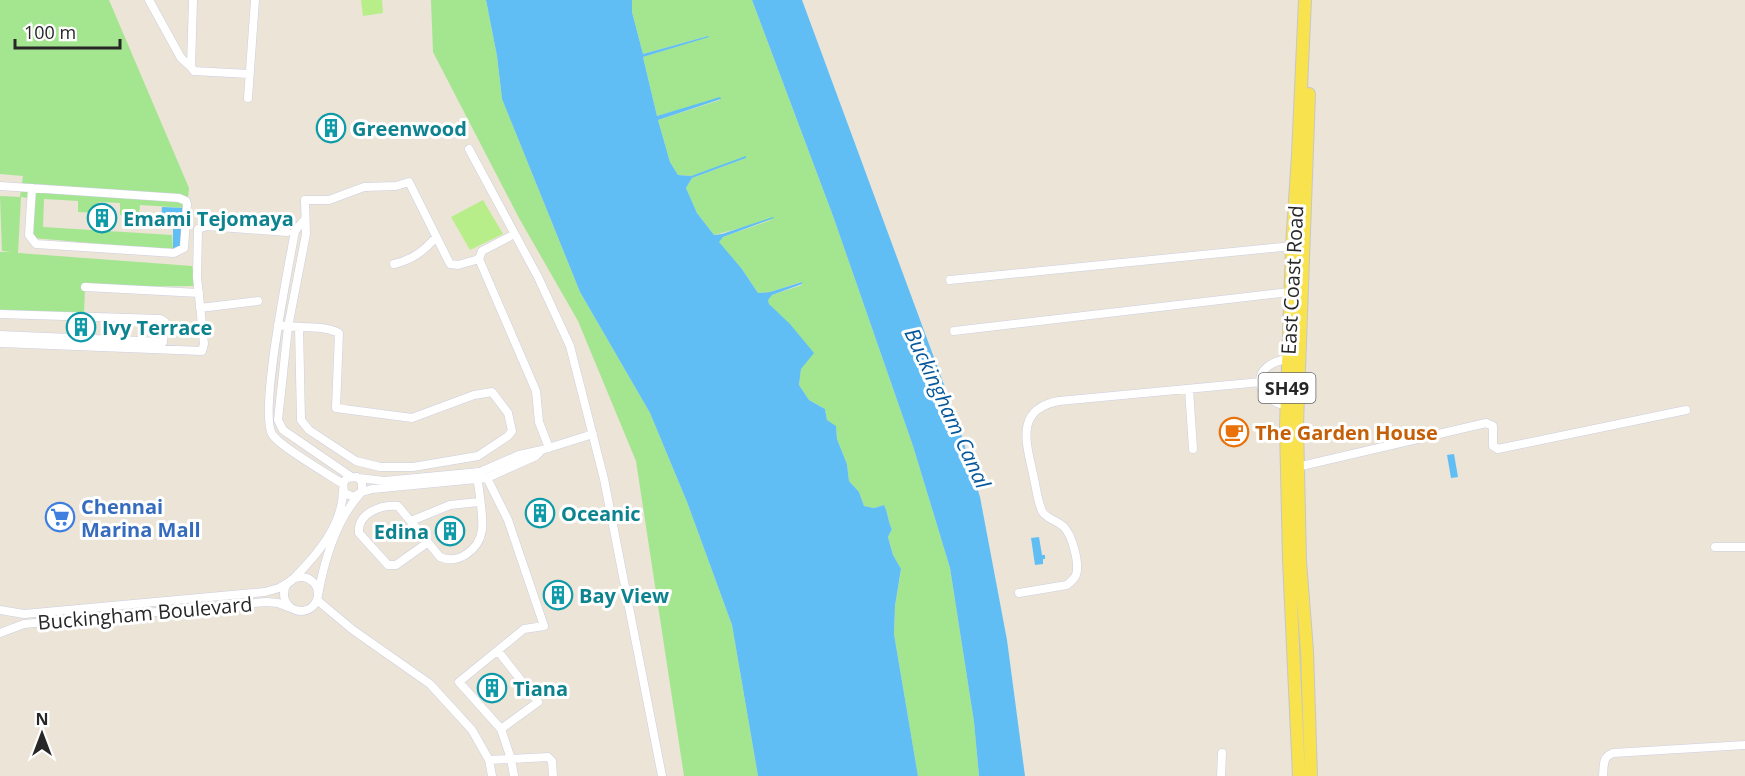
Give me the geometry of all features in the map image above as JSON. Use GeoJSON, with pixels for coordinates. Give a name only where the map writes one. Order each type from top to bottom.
{"type":"FeatureCollection","features":[{"type":"Feature","properties":{"kind":"main road","name":"East Coast Road"},"geometry":{"type":"LineString","coordinates":[[1299,776],[1289,560],[1286,406],[1305,0]]}},
{"type":"Feature","properties":{"kind":"main road","name":"East Coast Road"},"geometry":{"type":"LineString","coordinates":[[1311,776],[1308,651],[1300,561],[1297,408],[1313,0]]}},
{"type":"Feature","properties":{"kind":"street"},"geometry":{"type":"LineString","coordinates":[[149,0],[181,58],[194,71],[249,74]]}},
{"type":"Feature","properties":{"kind":"street"},"geometry":{"type":"LineString","coordinates":[[190,67],[194,0]]}},
{"type":"Feature","properties":{"kind":"street"},"geometry":{"type":"LineString","coordinates":[[248,98],[255,0]]}},
{"type":"Feature","properties":{"kind":"street"},"geometry":{"type":"LineString","coordinates":[[470,149],[538,277],[570,346],[604,479],[662,776]]}},
{"type":"Feature","properties":{"kind":"street"},"geometry":{"type":"LineString","coordinates":[[318,598],[323,573],[334,541],[348,512],[361,493],[363,485],[280,426],[278,414],[288,327],[306,234],[305,200],[329,200],[364,187],[396,186],[408,182],[450,264],[458,265],[479,259]]}},
{"type":"Feature","properties":{"kind":"street"},"geometry":{"type":"LineString","coordinates":[[0,186],[32,188],[183,199],[187,204],[184,248],[174,254],[36,244],[29,235],[32,188]]}},
{"type":"Feature","properties":{"kind":"street"},"geometry":{"type":"LineString","coordinates":[[305,219],[295,231],[278,325],[269,392],[269,426],[271,433],[280,442],[343,487],[350,497],[361,493],[477,476],[519,455],[593,434]]}},
{"type":"Feature","properties":{"kind":"street"},"geometry":{"type":"LineString","coordinates":[[0,342],[200,352],[204,347],[197,234],[200,227],[287,232]]}},
{"type":"Feature","properties":{"kind":"street"},"geometry":{"type":"LineString","coordinates":[[394,264],[416,256],[436,237]]}},
{"type":"Feature","properties":{"kind":"street"},"geometry":{"type":"LineString","coordinates":[[509,237],[482,251],[479,259],[536,391],[539,401],[539,422],[546,449]]}},
{"type":"Feature","properties":{"kind":"street"},"geometry":{"type":"LineString","coordinates":[[950,280],[1292,246]]}},
{"type":"Feature","properties":{"kind":"street"},"geometry":{"type":"LineString","coordinates":[[85,287],[199,292]]}},
{"type":"Feature","properties":{"kind":"street"},"geometry":{"type":"LineString","coordinates":[[954,331],[1290,292]]}},
{"type":"Feature","properties":{"kind":"street"},"geometry":{"type":"LineString","coordinates":[[200,308],[258,301]]}},
{"type":"Feature","properties":{"kind":"street"},"geometry":{"type":"LineString","coordinates":[[0,314],[160,319],[165,322],[165,339],[161,342],[0,335]]}},
{"type":"Feature","properties":{"kind":"street"},"geometry":{"type":"LineString","coordinates":[[278,325],[328,328],[339,333],[336,408],[412,418],[474,395],[492,392],[507,413],[512,431],[478,456],[412,467],[380,467],[356,461],[309,430],[302,420],[299,327]]}},
{"type":"Feature","properties":{"kind":"street"},"geometry":{"type":"LineString","coordinates":[[1286,406],[1276,404],[1266,396],[1261,382],[1267,365],[1288,359]]}},
{"type":"Feature","properties":{"kind":"street"},"geometry":{"type":"LineString","coordinates":[[1019,593],[1066,585],[1077,571],[1074,548],[1066,528],[1046,517],[1041,507],[1027,445],[1027,429],[1033,412],[1040,406],[1059,401],[1261,382]]}},
{"type":"Feature","properties":{"kind":"street"},"geometry":{"type":"LineString","coordinates":[[1189,389],[1193,449]]}},
{"type":"Feature","properties":{"kind":"street"},"geometry":{"type":"LineString","coordinates":[[1297,467],[1486,423],[1493,426],[1493,446],[1498,449],[1686,410]]}},
{"type":"Feature","properties":{"kind":"street"},"geometry":{"type":"LineString","coordinates":[[354,477],[384,481],[477,476],[487,478],[536,456],[546,449]]}},
{"type":"Feature","properties":{"kind":"street"},"geometry":{"type":"LineString","coordinates":[[316,467],[324,458]]}},
{"type":"Feature","properties":{"kind":"street"},"geometry":{"type":"LineString","coordinates":[[427,543],[396,565],[388,565],[359,533],[358,526],[363,517],[383,506],[398,506],[440,557],[448,561],[457,561],[470,552],[482,530],[477,476]]}},
{"type":"Feature","properties":{"kind":"street","name":"Buckingham Boulevard"},"geometry":{"type":"LineString","coordinates":[[0,610],[19,614],[270,591],[291,580],[318,550],[334,525],[341,507],[345,480],[354,477]]}},
{"type":"Feature","properties":{"kind":"street"},"geometry":{"type":"LineString","coordinates":[[487,478],[507,520],[544,626],[524,629],[459,682],[501,729],[514,776]]}},
{"type":"Feature","properties":{"kind":"street"},"geometry":{"type":"LineString","coordinates":[[411,521],[450,505],[479,502]]}},
{"type":"Feature","properties":{"kind":"street"},"geometry":{"type":"LineString","coordinates":[[1715,547],[1745,547]]}},
{"type":"Feature","properties":{"kind":"street"},"geometry":{"type":"LineString","coordinates":[[291,608],[284,593],[287,585],[291,580],[299,577],[309,579],[316,585],[318,598],[352,630],[429,684],[472,730],[489,760],[492,776]]}},
{"type":"Feature","properties":{"kind":"street","name":"Buckingham Boulevard"},"geometry":{"type":"LineString","coordinates":[[0,633],[20,625],[266,602],[305,610],[312,607],[318,598]]}},
{"type":"Feature","properties":{"kind":"street"},"geometry":{"type":"LineString","coordinates":[[134,604],[135,614]]}},
{"type":"Feature","properties":{"kind":"street"},"geometry":{"type":"LineString","coordinates":[[19,614],[20,625]]}},
{"type":"Feature","properties":{"kind":"street"},"geometry":{"type":"LineString","coordinates":[[498,651],[538,702],[501,729]]}},
{"type":"Feature","properties":{"kind":"street"},"geometry":{"type":"LineString","coordinates":[[1603,776],[1604,761],[1609,754],[1613,753],[1745,745]]}},
{"type":"Feature","properties":{"kind":"street"},"geometry":{"type":"LineString","coordinates":[[1221,776],[1222,753]]}},
{"type":"Feature","properties":{"kind":"street"},"geometry":{"type":"LineString","coordinates":[[489,760],[548,757],[552,761],[553,776]]}},
{"type":"Feature","properties":{"kind":"green space"},"geometry":{"type":"Polygon","coordinates":[[[0,0],[109,0],[189,188],[187,208],[140,205],[139,217],[120,215],[120,203],[99,202],[97,213],[78,212],[78,201],[44,199],[43,227],[172,235],[173,250],[33,238],[34,199],[21,197],[18,253],[192,266],[198,286],[85,287],[84,314],[0,311],[0,252],[12,252],[2,251],[0,196],[20,197],[23,176],[0,174],[0,0]]]}},
{"type":"Feature","properties":{"kind":"green space"},"geometry":{"type":"Polygon","coordinates":[[[361,0],[382,0],[383,13],[363,16],[361,0]]]}},
{"type":"Feature","properties":{"kind":"green space"},"geometry":{"type":"Polygon","coordinates":[[[431,0],[486,0],[497,56],[502,99],[580,292],[650,413],[687,502],[732,625],[758,776],[684,776],[636,461],[578,321],[519,218],[433,52],[431,0]]]}},
{"type":"Feature","properties":{"kind":"green space"},"geometry":{"type":"Polygon","coordinates":[[[632,0],[752,0],[833,216],[913,446],[950,568],[974,722],[979,776],[918,776],[894,634],[895,606],[901,570],[893,555],[888,537],[892,529],[884,505],[874,508],[864,506],[859,492],[849,481],[847,464],[837,439],[836,427],[827,420],[825,409],[809,400],[799,385],[801,369],[809,358],[799,335],[767,300],[772,295],[802,285],[801,282],[770,292],[758,293],[742,269],[718,242],[723,237],[774,219],[714,235],[697,213],[686,188],[692,178],[746,157],[691,176],[678,175],[670,162],[658,120],[720,100],[720,98],[657,116],[643,57],[708,36],[643,54],[632,12],[632,0]]]}},
{"type":"Feature","properties":{"kind":"green space"},"geometry":{"type":"Polygon","coordinates":[[[483,200],[503,234],[470,250],[451,217],[483,200]]]}},
{"type":"Feature","properties":{"kind":"water"},"geometry":{"type":"Polygon","coordinates":[[[486,0],[632,0],[632,12],[643,54],[709,37],[643,57],[657,116],[720,97],[721,99],[658,120],[670,162],[678,175],[691,176],[746,156],[746,158],[692,178],[686,188],[697,213],[714,235],[773,217],[723,237],[719,242],[742,269],[758,293],[770,292],[802,282],[802,284],[772,295],[768,300],[769,304],[790,324],[814,353],[801,369],[799,385],[809,400],[825,409],[827,420],[836,426],[837,439],[847,464],[849,481],[859,492],[864,506],[874,508],[884,505],[892,529],[888,537],[893,555],[901,569],[895,606],[894,634],[918,776],[758,776],[732,625],[687,502],[650,413],[580,292],[502,99],[497,56],[486,0]]]}},
{"type":"Feature","properties":{"kind":"water","name":"Buckingham Canal"},"geometry":{"type":"Polygon","coordinates":[[[752,0],[802,0],[957,420],[980,497],[1007,640],[1025,776],[979,776],[974,722],[950,568],[913,446],[833,216],[752,0]]]}},
{"type":"Feature","properties":{"kind":"water"},"geometry":{"type":"Polygon","coordinates":[[[162,207],[187,208],[182,250],[173,250],[173,221],[161,220],[162,207]]]}},
{"type":"Feature","properties":{"kind":"water"},"geometry":{"type":"Polygon","coordinates":[[[1454,454],[1458,477],[1451,478],[1447,455],[1454,454]]]}},
{"type":"Feature","properties":{"kind":"water"},"geometry":{"type":"Polygon","coordinates":[[[1039,537],[1042,555],[1045,555],[1045,559],[1043,559],[1043,564],[1035,565],[1031,538],[1039,537]]]}},
{"type":"Feature","properties":{"kind":"place","name":"Greenwood"},"geometry":{"type":"Point","coordinates":[331,128]}},
{"type":"Feature","properties":{"kind":"place","name":"Emami Tejomaya"},"geometry":{"type":"Point","coordinates":[102,218]}},
{"type":"Feature","properties":{"kind":"place","name":"Ivy Terrace"},"geometry":{"type":"Point","coordinates":[81,327]}},
{"type":"Feature","properties":{"kind":"place","name":"The Garden House"},"geometry":{"type":"Point","coordinates":[1234,432]}},
{"type":"Feature","properties":{"kind":"place","name":"Oceanic"},"geometry":{"type":"Point","coordinates":[540,513]}},
{"type":"Feature","properties":{"kind":"place","name":"Chennai Marina Mall"},"geometry":{"type":"Point","coordinates":[60,517]}},
{"type":"Feature","properties":{"kind":"place","name":"Edina"},"geometry":{"type":"Point","coordinates":[450,531]}},
{"type":"Feature","properties":{"kind":"place","name":"Bay View"},"geometry":{"type":"Point","coordinates":[558,595]}},
{"type":"Feature","properties":{"kind":"place","name":"Tiana"},"geometry":{"type":"Point","coordinates":[492,688]}}]}
